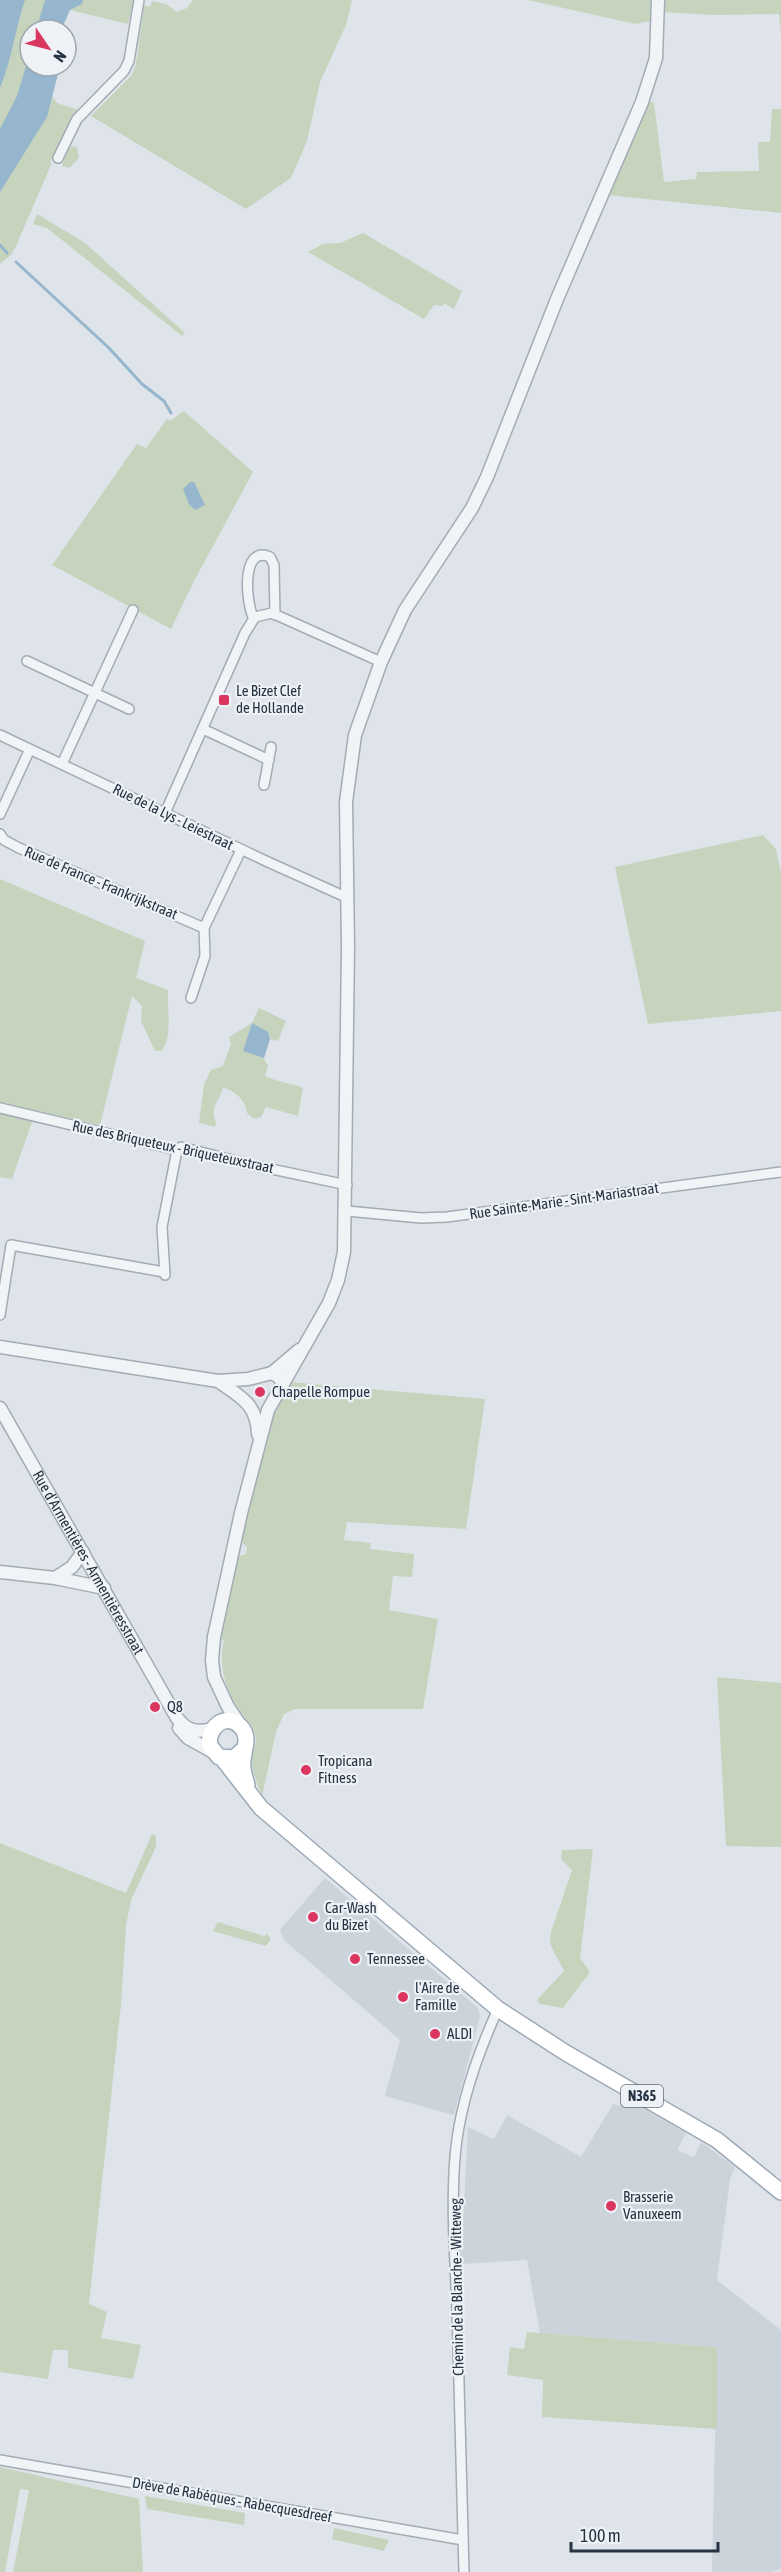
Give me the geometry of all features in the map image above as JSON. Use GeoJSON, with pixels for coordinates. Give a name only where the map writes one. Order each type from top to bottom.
{"type":"FeatureCollection","features":[{"type":"Feature","properties":{"kind":"main road"},"geometry":{"type":"LineString","coordinates":[[245,1748],[234,1758],[217,1755],[208,1739],[214,1727],[228,1721],[241,1726],[246,1737],[245,1748],[243,1768],[252,1800]]}},
{"type":"Feature","properties":{"kind":"main road","name":"N365"},"geometry":{"type":"LineString","coordinates":[[217,1755],[252,1800],[498,2009],[557,2048],[717,2140],[781,2192]]}},
{"type":"Feature","properties":{"kind":"street"},"geometry":{"type":"LineString","coordinates":[[58,158],[77,119],[124,71],[129,62],[139,0]]}},
{"type":"Feature","properties":{"kind":"street"},"geometry":{"type":"LineString","coordinates":[[177,1718],[190,1730],[198,1732],[214,1727],[220,1708],[213,1668],[212,1645],[259,1441],[268,1410],[324,1312],[339,1280],[345,1252],[348,898],[346,802],[355,735],[381,662],[405,610],[462,524],[487,477],[556,299],[648,87],[656,58],[658,0]]}},
{"type":"Feature","properties":{"kind":"street"},"geometry":{"type":"LineString","coordinates":[[254,619],[249,606],[249,562],[255,555],[260,554],[270,557],[274,565],[275,615]]}},
{"type":"Feature","properties":{"kind":"street"},"geometry":{"type":"LineString","coordinates":[[62,764],[133,610]]}},
{"type":"Feature","properties":{"kind":"street"},"geometry":{"type":"LineString","coordinates":[[165,813],[254,619],[261,614],[275,615],[381,662]]}},
{"type":"Feature","properties":{"kind":"street"},"geometry":{"type":"LineString","coordinates":[[27,661],[129,709]]}},
{"type":"Feature","properties":{"kind":"street"},"geometry":{"type":"LineString","coordinates":[[202,729],[269,760]]}},
{"type":"Feature","properties":{"kind":"street","name":"Rue de la Lys - Leiestraat"},"geometry":{"type":"LineString","coordinates":[[0,735],[241,850],[348,898]]}},
{"type":"Feature","properties":{"kind":"street"},"geometry":{"type":"LineString","coordinates":[[264,785],[271,747]]}},
{"type":"Feature","properties":{"kind":"street"},"geometry":{"type":"LineString","coordinates":[[0,813],[30,749]]}},
{"type":"Feature","properties":{"kind":"street","name":"Rue de France - Frankrijkstraat"},"geometry":{"type":"LineString","coordinates":[[0,834],[4,840],[19,848],[204,928]]}},
{"type":"Feature","properties":{"kind":"street"},"geometry":{"type":"LineString","coordinates":[[191,998],[205,956],[204,928],[241,850]]}},
{"type":"Feature","properties":{"kind":"street","name":"Rue des Briqueteux - Briqueteuxstraat"},"geometry":{"type":"LineString","coordinates":[[0,1108],[177,1150],[182,1147],[193,1149],[248,1164],[347,1185]]}},
{"type":"Feature","properties":{"kind":"street"},"geometry":{"type":"LineString","coordinates":[[0,1315],[11,1245],[165,1274],[162,1227],[177,1150]]}},
{"type":"Feature","properties":{"kind":"street","name":"Rue Sainte-Marie - Sint-Mariastraat"},"geometry":{"type":"LineString","coordinates":[[346,1211],[421,1218],[447,1217],[781,1172]]}},
{"type":"Feature","properties":{"kind":"street"},"geometry":{"type":"LineString","coordinates":[[0,1347],[218,1381],[248,1379],[272,1373],[304,1345]]}},
{"type":"Feature","properties":{"kind":"street"},"geometry":{"type":"LineString","coordinates":[[272,1373],[280,1378],[282,1384]]}},
{"type":"Feature","properties":{"kind":"street"},"geometry":{"type":"LineString","coordinates":[[243,1398],[243,1390],[248,1379]]}},
{"type":"Feature","properties":{"kind":"street"},"geometry":{"type":"LineString","coordinates":[[218,1381],[243,1398],[255,1412],[259,1441]]}},
{"type":"Feature","properties":{"kind":"street","name":"Rue d'Armentières - Armentièresstraat"},"geometry":{"type":"LineString","coordinates":[[0,1408],[177,1718]]}},
{"type":"Feature","properties":{"kind":"street"},"geometry":{"type":"LineString","coordinates":[[255,1412],[268,1410]]}},
{"type":"Feature","properties":{"kind":"street"},"geometry":{"type":"LineString","coordinates":[[55,1578],[72,1567],[83,1552]]}},
{"type":"Feature","properties":{"kind":"street"},"geometry":{"type":"LineString","coordinates":[[0,1572],[55,1578],[104,1588]]}},
{"type":"Feature","properties":{"kind":"street"},"geometry":{"type":"LineString","coordinates":[[217,1686],[241,1726]]}},
{"type":"Feature","properties":{"kind":"street","name":"N365"},"geometry":{"type":"LineString","coordinates":[[177,1718],[179,1728],[184,1735],[217,1755]]}},
{"type":"Feature","properties":{"kind":"street","name":"Chemin de la Blanche - Witteweg"},"geometry":{"type":"LineString","coordinates":[[464,2572],[454,2221],[455,2157],[460,2123],[471,2081],[482,2044],[498,2009]]}},
{"type":"Feature","properties":{"kind":"street","name":"Drève de Rabéques - Rabecquesdreef"},"geometry":{"type":"LineString","coordinates":[[0,2460],[463,2540]]}},
{"type":"Feature","properties":{"kind":"shaded area"},"geometry":{"type":"Polygon","coordinates":[[[325,1878],[478,2008],[480,2017],[454,2115],[385,2096],[400,2040],[284,1940],[280,1930],[325,1878]]]}},
{"type":"Feature","properties":{"kind":"shaded area"},"geometry":{"type":"Polygon","coordinates":[[[626,2098],[686,2133],[677,2150],[694,2157],[701,2142],[735,2167],[730,2179],[717,2280],[781,2330],[781,2569],[772,2572],[712,2572],[717,2347],[540,2333],[527,2260],[461,2264],[468,2127],[494,2139],[507,2115],[581,2157],[613,2104],[620,2106],[626,2098]]]}},
{"type":"Feature","properties":{"kind":"green space"},"geometry":{"type":"Polygon","coordinates":[[[0,0],[134,0],[128,24],[70,10],[66,18],[18,18],[18,78],[39,78],[57,103],[79,110],[54,160],[51,159],[51,165],[16,246],[11,255],[0,264],[0,0]]]}},
{"type":"Feature","properties":{"kind":"green space"},"geometry":{"type":"Polygon","coordinates":[[[193,0],[352,0],[346,25],[320,82],[307,141],[291,178],[246,209],[91,116],[132,75],[136,63],[144,5],[150,7],[152,1],[166,4],[177,12],[187,8],[193,0]]]}},
{"type":"Feature","properties":{"kind":"green space"},"geometry":{"type":"Polygon","coordinates":[[[528,0],[650,0],[651,21],[635,24],[528,0]]]}},
{"type":"Feature","properties":{"kind":"green space"},"geometry":{"type":"Polygon","coordinates":[[[662,0],[781,0],[781,35],[779,14],[715,15],[663,12],[662,0]]]}},
{"type":"Feature","properties":{"kind":"green space"},"geometry":{"type":"Polygon","coordinates":[[[649,101],[654,103],[664,182],[696,179],[697,172],[759,171],[758,142],[770,142],[772,109],[781,109],[781,213],[607,195],[649,101]]]}},
{"type":"Feature","properties":{"kind":"green space"},"geometry":{"type":"Polygon","coordinates":[[[72,146],[77,147],[79,158],[69,168],[62,166],[66,152],[72,146]]]}},
{"type":"Feature","properties":{"kind":"green space"},"geometry":{"type":"Polygon","coordinates":[[[37,214],[84,242],[185,333],[182,336],[47,228],[33,224],[37,214]]]}},
{"type":"Feature","properties":{"kind":"green space"},"geometry":{"type":"Polygon","coordinates":[[[363,233],[462,291],[454,309],[444,303],[443,306],[434,305],[424,319],[308,252],[323,244],[340,243],[363,233]]]}},
{"type":"Feature","properties":{"kind":"green space"},"geometry":{"type":"Polygon","coordinates":[[[184,411],[253,472],[171,629],[52,565],[137,444],[146,448],[167,419],[170,421],[184,411]]]}},
{"type":"Feature","properties":{"kind":"green space"},"geometry":{"type":"Polygon","coordinates":[[[763,835],[776,849],[781,873],[781,1011],[648,1024],[615,867],[763,835]]]}},
{"type":"Feature","properties":{"kind":"green space"},"geometry":{"type":"Polygon","coordinates":[[[0,879],[145,941],[136,978],[168,990],[168,1031],[165,1046],[161,1051],[155,1051],[141,1021],[142,1006],[132,996],[100,1125],[36,1111],[12,1179],[0,1177],[0,879]]]}},
{"type":"Feature","properties":{"kind":"green space"},"geometry":{"type":"Polygon","coordinates":[[[259,1008],[286,1021],[278,1041],[270,1039],[268,1032],[243,1050],[264,1058],[268,1066],[265,1076],[303,1088],[298,1116],[266,1107],[261,1117],[254,1119],[247,1113],[245,1104],[239,1097],[223,1088],[214,1109],[215,1127],[199,1123],[204,1084],[211,1070],[223,1066],[231,1044],[229,1037],[252,1023],[259,1008]]]}},
{"type":"Feature","properties":{"kind":"green space"},"geometry":{"type":"Polygon","coordinates":[[[289,1382],[485,1399],[466,1529],[347,1522],[344,1540],[371,1543],[370,1549],[414,1554],[412,1577],[393,1576],[389,1610],[438,1619],[423,1709],[295,1709],[284,1714],[276,1732],[262,1796],[252,1765],[255,1734],[229,1692],[223,1672],[224,1641],[218,1638],[236,1557],[246,1554],[247,1547],[241,1541],[272,1417],[289,1382]]]}},
{"type":"Feature","properties":{"kind":"green space"},"geometry":{"type":"Polygon","coordinates":[[[717,1677],[781,1683],[781,1847],[726,1846],[717,1677]]]}},
{"type":"Feature","properties":{"kind":"green space"},"geometry":{"type":"Polygon","coordinates":[[[152,1834],[156,1836],[156,1847],[131,1900],[126,1926],[121,2004],[89,2304],[107,2312],[101,2338],[141,2345],[133,2379],[68,2368],[68,2350],[53,2350],[48,2379],[0,2372],[0,1843],[126,1893],[152,1834]]]}},
{"type":"Feature","properties":{"kind":"green space"},"geometry":{"type":"Polygon","coordinates":[[[593,1849],[580,1958],[590,1972],[563,2008],[540,2004],[537,2000],[564,1971],[550,1944],[551,1932],[572,1870],[561,1859],[562,1850],[593,1849]]]}},
{"type":"Feature","properties":{"kind":"green space"},"geometry":{"type":"Polygon","coordinates":[[[218,1922],[264,1936],[267,1934],[271,1939],[266,1946],[213,1931],[218,1922]]]}},
{"type":"Feature","properties":{"kind":"green space"},"geometry":{"type":"Polygon","coordinates":[[[527,2332],[717,2347],[717,2429],[542,2417],[543,2380],[507,2375],[510,2347],[524,2349],[527,2332]]]}},
{"type":"Feature","properties":{"kind":"green space"},"geometry":{"type":"Polygon","coordinates":[[[0,2467],[139,2499],[143,2572],[13,2572],[29,2490],[20,2489],[5,2572],[0,2572],[0,2467]]]}},
{"type":"Feature","properties":{"kind":"green space"},"geometry":{"type":"Polygon","coordinates":[[[145,2496],[245,2513],[244,2525],[147,2509],[145,2496]]]}},
{"type":"Feature","properties":{"kind":"green space"},"geometry":{"type":"Polygon","coordinates":[[[334,2528],[389,2540],[384,2551],[332,2539],[334,2528]]]}},
{"type":"Feature","properties":{"kind":"water"},"geometry":{"type":"Polygon","coordinates":[[[0,0],[25,0],[20,18],[18,18],[8,66],[0,88],[0,0]]]}},
{"type":"Feature","properties":{"kind":"water"},"geometry":{"type":"Polygon","coordinates":[[[45,0],[83,0],[82,4],[70,10],[66,18],[40,18],[45,0]]]}},
{"type":"Feature","properties":{"kind":"water"},"geometry":{"type":"Polygon","coordinates":[[[22,78],[57,78],[47,117],[0,192],[0,129],[17,96],[22,78]]]}},
{"type":"Feature","properties":{"kind":"water"},"geometry":{"type":"Polygon","coordinates":[[[190,482],[194,482],[205,505],[195,510],[189,504],[183,489],[190,482]]]}},
{"type":"Feature","properties":{"kind":"water"},"geometry":{"type":"Polygon","coordinates":[[[252,1023],[268,1032],[270,1039],[264,1058],[243,1051],[252,1023]]]}},
{"type":"Feature","properties":{"kind":"waterway"},"geometry":{"type":"LineString","coordinates":[[0,245],[7,253]]}},
{"type":"Feature","properties":{"kind":"waterway"},"geometry":{"type":"LineString","coordinates":[[16,262],[109,348],[142,384],[164,401],[171,413]]}},
{"type":"Feature","properties":{"kind":"place","name":"Le Bizet Clef de Hollande"},"geometry":{"type":"Point","coordinates":[224,700]}},
{"type":"Feature","properties":{"kind":"place","name":"Chapelle Rompue"},"geometry":{"type":"Point","coordinates":[260,1392]}},
{"type":"Feature","properties":{"kind":"place","name":"Q8"},"geometry":{"type":"Point","coordinates":[155,1707]}},
{"type":"Feature","properties":{"kind":"place","name":"Tropicana Fitness"},"geometry":{"type":"Point","coordinates":[306,1770]}},
{"type":"Feature","properties":{"kind":"place","name":"Car-Wash du Bizet"},"geometry":{"type":"Point","coordinates":[313,1917]}},
{"type":"Feature","properties":{"kind":"place","name":"Tennessee"},"geometry":{"type":"Point","coordinates":[355,1959]}},
{"type":"Feature","properties":{"kind":"place","name":"l'Aire de Famille"},"geometry":{"type":"Point","coordinates":[403,1997]}},
{"type":"Feature","properties":{"kind":"place","name":"ALDI"},"geometry":{"type":"Point","coordinates":[435,2034]}},
{"type":"Feature","properties":{"kind":"place","name":"Brasserie Vanuxeem"},"geometry":{"type":"Point","coordinates":[611,2206]}}]}
